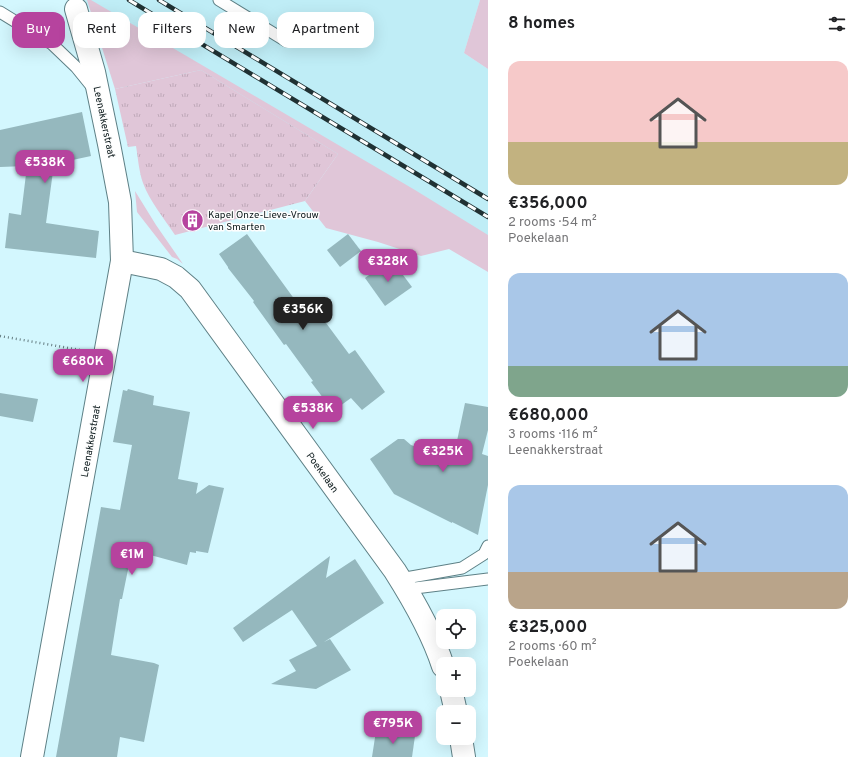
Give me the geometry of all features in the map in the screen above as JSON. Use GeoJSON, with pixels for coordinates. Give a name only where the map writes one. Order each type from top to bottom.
{"type":"FeatureCollection","features":[{"type":"Feature","properties":{"kind":"street","name":"Leenakkerstraat"},"geometry":{"type":"LineString","coordinates":[[32,757],[122,261],[120,202],[100,97],[76,9]]}},
{"type":"Feature","properties":{"kind":"street","name":"Poekelaan"},"geometry":{"type":"LineString","coordinates":[[122,261],[161,269],[176,277],[190,289],[391,564],[428,628],[439,657]]}},
{"type":"Feature","properties":{"kind":"street"},"geometry":{"type":"LineString","coordinates":[[462,745],[464,757]]}},
{"type":"Feature","properties":{"kind":"lane"},"geometry":{"type":"LineString","coordinates":[[218,0],[277,36]]}},
{"type":"Feature","properties":{"kind":"lane"},"geometry":{"type":"LineString","coordinates":[[0,12],[52,44],[76,67],[100,97]]}},
{"type":"Feature","properties":{"kind":"lane"},"geometry":{"type":"LineString","coordinates":[[403,584],[462,568],[484,554],[488,546]]}},
{"type":"Feature","properties":{"kind":"lane"},"geometry":{"type":"LineString","coordinates":[[403,584],[488,579]]}},
{"type":"Feature","properties":{"kind":"path"},"geometry":{"type":"LineString","coordinates":[[0,336],[105,355]]}},
{"type":"Feature","properties":{"kind":"shaded area"},"geometry":{"type":"Polygon","coordinates":[[[76,0],[480,0],[464,53],[488,69],[488,250],[155,48],[206,48],[206,12],[138,12],[138,38],[130,33],[130,12],[96,12],[76,0]]]}},
{"type":"Feature","properties":{"kind":"green space"},"geometry":{"type":"Polygon","coordinates":[[[87,0],[91,0],[111,12],[91,12],[87,0]]]}},
{"type":"Feature","properties":{"kind":"green space"},"geometry":{"type":"Polygon","coordinates":[[[480,0],[488,0],[488,69],[464,53],[480,0]]]}},
{"type":"Feature","properties":{"kind":"green space"},"geometry":{"type":"Polygon","coordinates":[[[130,23],[138,28],[138,48],[173,48],[415,190],[488,235],[488,272],[449,249],[421,256],[378,242],[326,228],[305,201],[338,154],[201,70],[115,89],[102,48],[130,48],[130,23]]]}},
{"type":"Feature","properties":{"kind":"green space"},"geometry":{"type":"Polygon","coordinates":[[[201,70],[338,154],[305,201],[175,235],[146,190],[140,174],[136,146],[128,147],[115,89],[201,70]]]}},
{"type":"Feature","properties":{"kind":"green space"},"geometry":{"type":"Polygon","coordinates":[[[135,191],[183,264],[172,257],[137,212],[135,191]]]}},
{"type":"Feature","properties":{"kind":"building"},"geometry":{"type":"Polygon","coordinates":[[[82,112],[91,156],[54,164],[46,223],[99,231],[96,258],[5,248],[9,213],[21,215],[27,166],[0,167],[0,130],[82,112]]]}},
{"type":"Feature","properties":{"kind":"building"},"geometry":{"type":"Polygon","coordinates":[[[247,234],[303,311],[312,304],[349,354],[355,350],[385,392],[362,410],[351,398],[333,411],[311,382],[313,381],[286,344],[284,345],[253,302],[254,301],[228,268],[219,254],[247,234]]]}},
{"type":"Feature","properties":{"kind":"building"},"geometry":{"type":"Polygon","coordinates":[[[348,234],[361,251],[340,267],[327,250],[348,234]]]}},
{"type":"Feature","properties":{"kind":"building"},"geometry":{"type":"Polygon","coordinates":[[[391,259],[412,287],[385,306],[365,278],[391,259]]]}},
{"type":"Feature","properties":{"kind":"building"},"geometry":{"type":"Polygon","coordinates":[[[128,389],[154,396],[153,405],[190,412],[178,479],[198,483],[196,494],[209,485],[224,488],[208,553],[196,551],[196,553],[190,552],[187,565],[132,550],[122,599],[120,599],[111,655],[159,665],[144,742],[120,737],[117,757],[56,757],[101,507],[120,510],[132,445],[113,442],[123,390],[127,391],[128,389]]]}},
{"type":"Feature","properties":{"kind":"building"},"geometry":{"type":"Polygon","coordinates":[[[0,393],[38,399],[33,422],[0,416],[0,393]]]}},
{"type":"Feature","properties":{"kind":"building"},"geometry":{"type":"Polygon","coordinates":[[[465,403],[488,407],[488,430],[482,454],[488,456],[488,485],[478,535],[394,494],[370,459],[398,439],[404,439],[411,445],[453,460],[465,403]]]}},
{"type":"Feature","properties":{"kind":"building"},"geometry":{"type":"Polygon","coordinates":[[[330,556],[326,578],[355,559],[384,603],[324,642],[330,639],[351,670],[316,689],[271,684],[296,671],[289,660],[317,646],[292,610],[243,642],[233,628],[330,556]]]}},
{"type":"Feature","properties":{"kind":"building"},"geometry":{"type":"Polygon","coordinates":[[[376,731],[415,736],[412,757],[372,757],[376,731]]]}},
{"type":"Feature","properties":{"kind":"railway"},"geometry":{"type":"LineString","coordinates":[[129,0],[488,217]]}},
{"type":"Feature","properties":{"kind":"railway"},"geometry":{"type":"LineString","coordinates":[[159,0],[488,199]]}},
{"type":"Feature","properties":{"kind":"place","name":"Kapel Onze-Lieve-Vrouw van Smarten"},"geometry":{"type":"Point","coordinates":[192,220]}}]}
